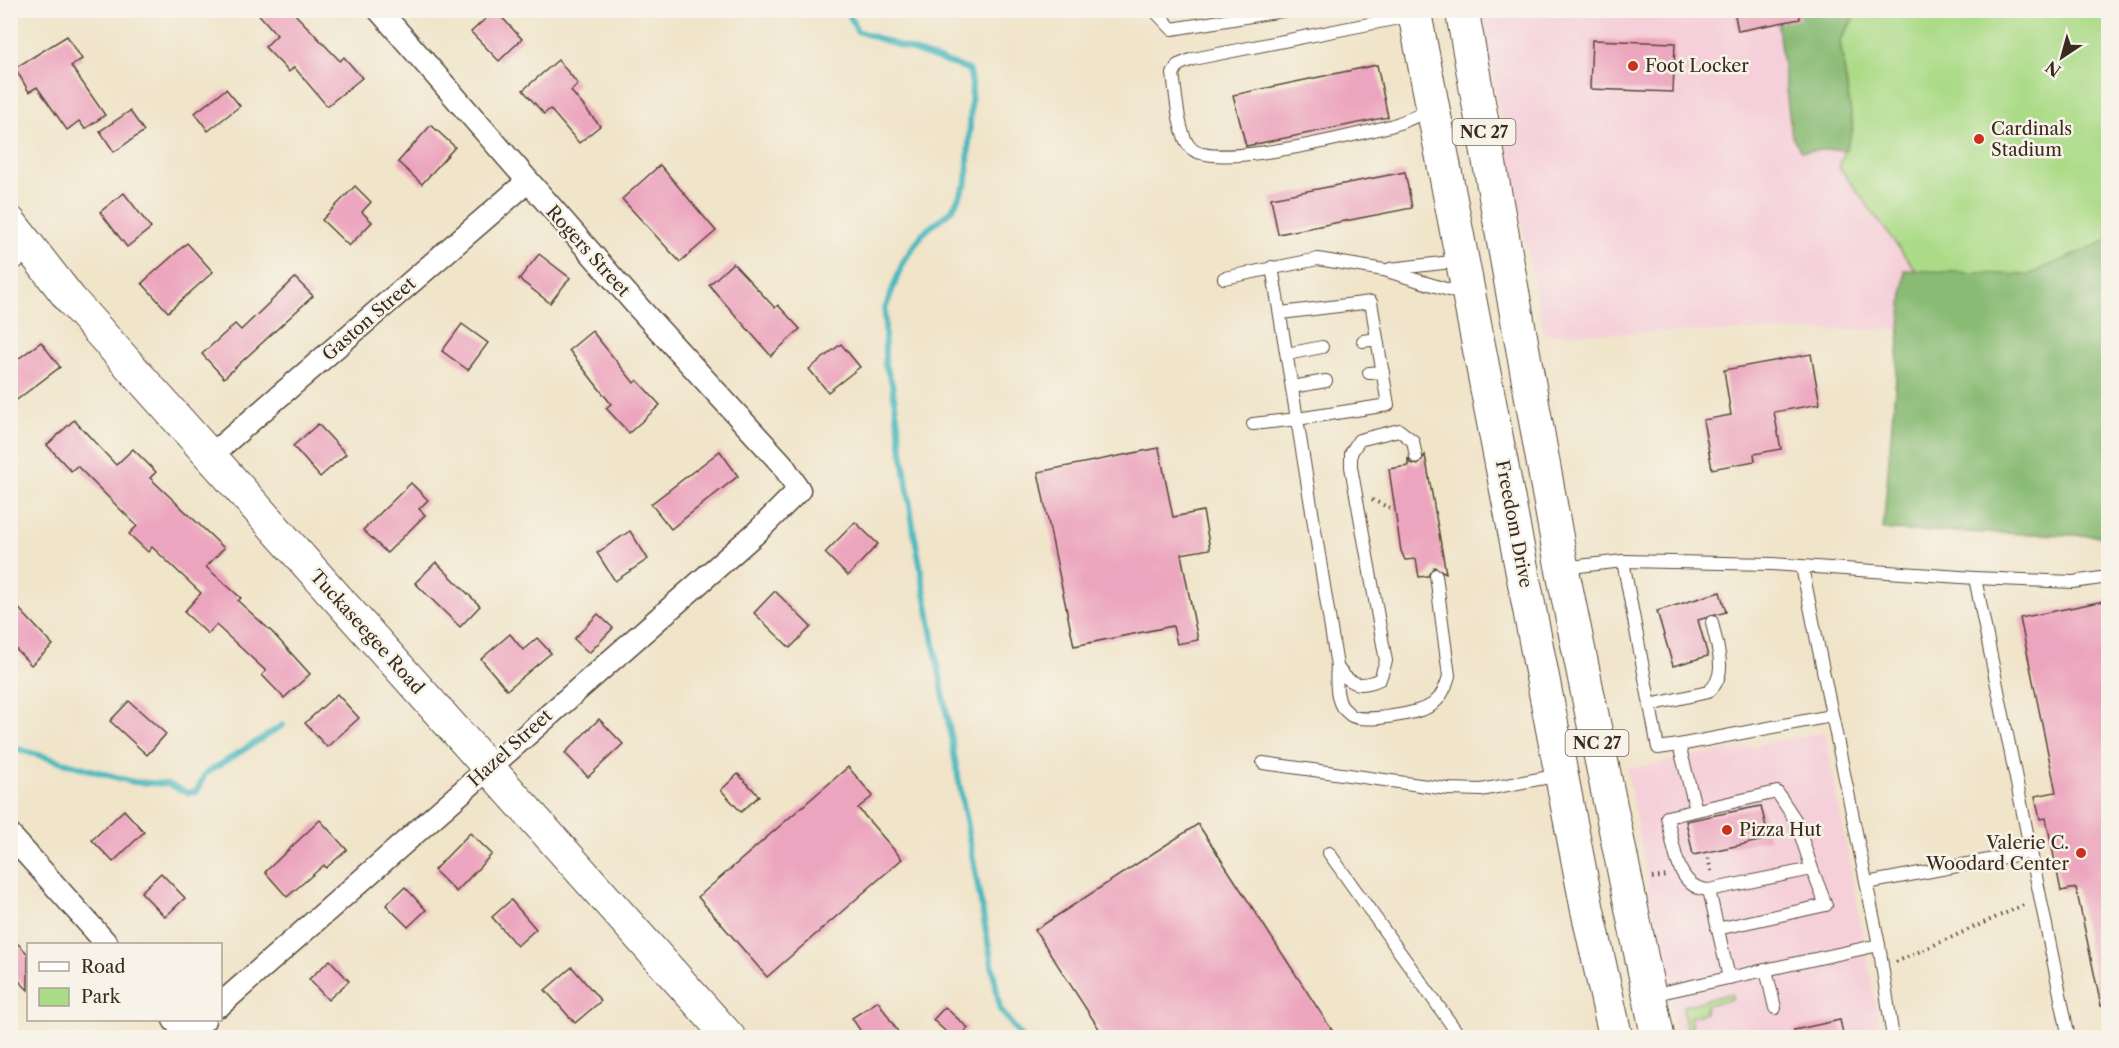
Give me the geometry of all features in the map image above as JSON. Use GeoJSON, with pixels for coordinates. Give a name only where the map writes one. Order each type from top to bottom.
{"type":"FeatureCollection","features":[{"type":"Feature","properties":{"kind":"main road","name":"NC 27"},"geometry":{"type":"LineString","coordinates":[[1462,10],[1562,568],[1658,1038]]}},
{"type":"Feature","properties":{"kind":"main road","name":"Freedom Drive"},"geometry":{"type":"LineString","coordinates":[[1414,13],[1464,260],[1587,908],[1616,1038]]}},
{"type":"Feature","properties":{"kind":"main road","name":"Tuckaseegee Road"},"geometry":{"type":"LineString","coordinates":[[10,222],[21,259],[71,300],[730,1038]]}},
{"type":"Feature","properties":{"kind":"main road"},"geometry":{"type":"LineString","coordinates":[[1464,260],[1506,254]]}},
{"type":"Feature","properties":{"kind":"main road"},"geometry":{"type":"LineString","coordinates":[[1587,908],[1605,938],[1621,989],[1640,996],[1650,995]]}},
{"type":"Feature","properties":{"kind":"street","name":"Rogers Street"},"geometry":{"type":"LineString","coordinates":[[379,10],[527,182],[782,464],[799,490]]}},
{"type":"Feature","properties":{"kind":"street","name":"Gaston Street"},"geometry":{"type":"LineString","coordinates":[[210,456],[527,182]]}},
{"type":"Feature","properties":{"kind":"street","name":"Hazel Street"},"geometry":{"type":"LineString","coordinates":[[222,1003],[758,531],[799,490]]}},
{"type":"Feature","properties":{"kind":"street"},"geometry":{"type":"LineString","coordinates":[[10,835],[106,943]]}},
{"type":"Feature","properties":{"kind":"street"},"geometry":{"type":"LineString","coordinates":[[184,1030],[202,1021]]}},
{"type":"Feature","properties":{"kind":"lane"},"geometry":{"type":"LineString","coordinates":[[1154,10],[1172,29],[1288,10]]}},
{"type":"Feature","properties":{"kind":"lane"},"geometry":{"type":"LineString","coordinates":[[1414,13],[1193,59],[1178,65],[1173,74],[1184,140],[1201,155],[1215,157],[1280,150],[1392,125],[1434,109]]}},
{"type":"Feature","properties":{"kind":"lane"},"geometry":{"type":"LineString","coordinates":[[1224,278],[1318,259],[1384,270],[1470,297]]}},
{"type":"Feature","properties":{"kind":"lane"},"geometry":{"type":"LineString","coordinates":[[1384,270],[1464,260]]}},
{"type":"Feature","properties":{"kind":"lane"},"geometry":{"type":"LineString","coordinates":[[1272,267],[1337,666],[1336,683],[1341,706],[1353,717],[1380,717],[1411,712],[1433,705],[1444,691],[1449,676],[1436,575]]}},
{"type":"Feature","properties":{"kind":"lane"},"geometry":{"type":"LineString","coordinates":[[1253,424],[1388,405],[1371,302],[1281,314]]}},
{"type":"Feature","properties":{"kind":"lane"},"geometry":{"type":"LineString","coordinates":[[1363,341],[1377,339]]}},
{"type":"Feature","properties":{"kind":"lane"},"geometry":{"type":"LineString","coordinates":[[1287,354],[1322,347]]}},
{"type":"Feature","properties":{"kind":"lane"},"geometry":{"type":"LineString","coordinates":[[1369,373],[1383,372]]}},
{"type":"Feature","properties":{"kind":"lane"},"geometry":{"type":"LineString","coordinates":[[1292,387],[1326,381]]}},
{"type":"Feature","properties":{"kind":"lane"},"geometry":{"type":"LineString","coordinates":[[1337,666],[1345,678],[1355,685],[1370,684],[1380,679],[1385,671],[1386,661],[1351,466],[1351,453],[1359,440],[1399,430],[1413,441],[1416,457]]}},
{"type":"Feature","properties":{"kind":"lane"},"geometry":{"type":"LineString","coordinates":[[1623,561],[1658,748],[1831,716]]}},
{"type":"Feature","properties":{"kind":"lane"},"geometry":{"type":"LineString","coordinates":[[1562,568],[1623,561],[1802,567],[2073,582],[2109,577]]}},
{"type":"Feature","properties":{"kind":"lane"},"geometry":{"type":"LineString","coordinates":[[1802,567],[1879,945],[1893,1038]]}},
{"type":"Feature","properties":{"kind":"lane"},"geometry":{"type":"LineString","coordinates":[[1975,578],[2069,1038]]}},
{"type":"Feature","properties":{"kind":"lane"},"geometry":{"type":"LineString","coordinates":[[1650,705],[1708,692],[1714,687],[1721,671],[1712,622]]}},
{"type":"Feature","properties":{"kind":"lane"},"geometry":{"type":"LineString","coordinates":[[1679,745],[1696,810]]}},
{"type":"Feature","properties":{"kind":"lane"},"geometry":{"type":"LineString","coordinates":[[1263,763],[1448,789],[1480,790],[1562,775]]}},
{"type":"Feature","properties":{"kind":"lane"},"geometry":{"type":"LineString","coordinates":[[1718,929],[1826,905],[1796,821],[1777,792],[1667,817],[1682,875],[1693,887],[1709,890],[1812,869]]}},
{"type":"Feature","properties":{"kind":"lane"},"geometry":{"type":"LineString","coordinates":[[1867,883],[2031,852]]}},
{"type":"Feature","properties":{"kind":"lane"},"geometry":{"type":"LineString","coordinates":[[1329,853],[1461,1038]]}},
{"type":"Feature","properties":{"kind":"lane"},"geometry":{"type":"LineString","coordinates":[[1709,890],[1729,978]]}},
{"type":"Feature","properties":{"kind":"lane"},"geometry":{"type":"LineString","coordinates":[[1650,995],[1879,945]]}},
{"type":"Feature","properties":{"kind":"lane"},"geometry":{"type":"LineString","coordinates":[[1766,970],[1775,1008]]}},
{"type":"Feature","properties":{"kind":"path"},"geometry":{"type":"LineString","coordinates":[[1649,879],[1678,875]]}},
{"type":"Feature","properties":{"kind":"path"},"geometry":{"type":"LineString","coordinates":[[1883,967],[2040,897]]}},
{"type":"Feature","properties":{"kind":"shaded area"},"geometry":{"type":"Polygon","coordinates":[[[1479,11],[2108,11],[2108,327],[1544,334],[1479,11]]]}},
{"type":"Feature","properties":{"kind":"shaded area"},"geometry":{"type":"Polygon","coordinates":[[[1825,732],[1882,1037],[1675,1037],[1627,769],[1825,732]]]}},
{"type":"Feature","properties":{"kind":"green space"},"geometry":{"type":"Polygon","coordinates":[[[1776,11],[1858,11],[1840,41],[1853,128],[1846,149],[1802,151],[1792,137],[1776,11]]]}},
{"type":"Feature","properties":{"kind":"green space","name":"Cardinals Stadium"},"geometry":{"type":"Polygon","coordinates":[[[1858,11],[2108,11],[2108,276],[1919,275],[1839,167],[1853,128],[1840,41],[1858,11]]]}},
{"type":"Feature","properties":{"kind":"green space"},"geometry":{"type":"Polygon","coordinates":[[[2108,240],[2108,536],[1883,530],[1905,270],[2028,275],[2108,240]]]}},
{"type":"Feature","properties":{"kind":"green space"},"geometry":{"type":"Polygon","coordinates":[[[1728,994],[1732,995],[1732,999],[1706,1005],[1705,1013],[1690,1017],[1694,1037],[1688,1037],[1684,1006],[1728,994]]]}},
{"type":"Feature","properties":{"kind":"building"},"geometry":{"type":"Polygon","coordinates":[[[255,10],[291,10],[340,61],[344,57],[362,78],[327,106],[294,67],[289,72],[265,47],[277,35],[255,10]]]}},
{"type":"Feature","properties":{"kind":"building"},"geometry":{"type":"Polygon","coordinates":[[[495,10],[522,39],[499,61],[471,32],[495,10]]]}},
{"type":"Feature","properties":{"kind":"building"},"geometry":{"type":"Polygon","coordinates":[[[1734,10],[1799,10],[1800,19],[1738,31],[1734,10]]]}},
{"type":"Feature","properties":{"kind":"building"},"geometry":{"type":"Polygon","coordinates":[[[67,36],[82,59],[71,66],[105,115],[85,129],[79,121],[67,130],[37,87],[29,92],[15,68],[67,36]]]}},
{"type":"Feature","properties":{"kind":"building","name":"Foot Locker"},"geometry":{"type":"Polygon","coordinates":[[[1592,40],[1675,43],[1673,92],[1590,89],[1592,40]]]}},
{"type":"Feature","properties":{"kind":"building"},"geometry":{"type":"Polygon","coordinates":[[[558,60],[578,84],[571,91],[600,126],[579,143],[550,109],[544,114],[523,90],[558,60]]]}},
{"type":"Feature","properties":{"kind":"building"},"geometry":{"type":"Polygon","coordinates":[[[1377,65],[1388,117],[1246,146],[1233,95],[1377,65]]]}},
{"type":"Feature","properties":{"kind":"building"},"geometry":{"type":"Polygon","coordinates":[[[226,89],[240,106],[208,131],[195,113],[226,89]]]}},
{"type":"Feature","properties":{"kind":"building"},"geometry":{"type":"Polygon","coordinates":[[[130,111],[144,131],[114,152],[100,131],[130,111]]]}},
{"type":"Feature","properties":{"kind":"building"},"geometry":{"type":"Polygon","coordinates":[[[431,125],[455,147],[422,184],[398,162],[431,125]]]}},
{"type":"Feature","properties":{"kind":"building"},"geometry":{"type":"Polygon","coordinates":[[[660,165],[716,231],[680,262],[622,199],[660,165]]]}},
{"type":"Feature","properties":{"kind":"building"},"geometry":{"type":"Polygon","coordinates":[[[1405,172],[1412,208],[1278,234],[1271,198],[1405,172]]]}},
{"type":"Feature","properties":{"kind":"building"},"geometry":{"type":"Polygon","coordinates":[[[355,186],[371,202],[362,212],[372,222],[349,246],[322,220],[355,186]]]}},
{"type":"Feature","properties":{"kind":"building"},"geometry":{"type":"Polygon","coordinates":[[[124,193],[151,228],[127,247],[100,212],[124,193]]]}},
{"type":"Feature","properties":{"kind":"building"},"geometry":{"type":"Polygon","coordinates":[[[187,243],[213,272],[168,312],[142,283],[187,243]]]}},
{"type":"Feature","properties":{"kind":"building"},"geometry":{"type":"Polygon","coordinates":[[[539,254],[570,278],[550,303],[519,279],[539,254]]]}},
{"type":"Feature","properties":{"kind":"building"},"geometry":{"type":"Polygon","coordinates":[[[733,263],[775,308],[778,305],[800,329],[771,356],[709,285],[733,263]]]}},
{"type":"Feature","properties":{"kind":"building"},"geometry":{"type":"Polygon","coordinates":[[[295,278],[313,296],[224,378],[202,354],[235,324],[241,330],[295,278]]]}},
{"type":"Feature","properties":{"kind":"building"},"geometry":{"type":"Polygon","coordinates":[[[462,324],[488,343],[468,370],[442,351],[462,324]]]}},
{"type":"Feature","properties":{"kind":"building"},"geometry":{"type":"Polygon","coordinates":[[[592,331],[634,383],[637,380],[660,405],[629,433],[606,408],[611,404],[569,350],[592,331]]]}},
{"type":"Feature","properties":{"kind":"building"},"geometry":{"type":"Polygon","coordinates":[[[41,342],[60,367],[10,405],[10,365],[41,342]]]}},
{"type":"Feature","properties":{"kind":"building"},"geometry":{"type":"Polygon","coordinates":[[[841,344],[860,367],[828,392],[809,369],[841,344]]]}},
{"type":"Feature","properties":{"kind":"building"},"geometry":{"type":"Polygon","coordinates":[[[1811,354],[1820,404],[1774,412],[1781,449],[1754,454],[1755,461],[1712,469],[1703,420],[1731,415],[1724,370],[1811,354]]]}},
{"type":"Feature","properties":{"kind":"building"},"geometry":{"type":"Polygon","coordinates":[[[74,420],[116,465],[133,449],[156,472],[150,478],[224,548],[206,567],[241,598],[238,601],[272,632],[310,674],[284,698],[262,675],[266,671],[216,625],[208,634],[184,612],[201,593],[152,547],[148,552],[129,534],[137,526],[77,466],[71,471],[47,445],[74,420]]]}},
{"type":"Feature","properties":{"kind":"building"},"geometry":{"type":"Polygon","coordinates":[[[318,424],[346,454],[320,477],[293,446],[318,424]]]}},
{"type":"Feature","properties":{"kind":"building"},"geometry":{"type":"Polygon","coordinates":[[[1159,448],[1173,517],[1203,511],[1210,549],[1181,554],[1198,640],[1177,644],[1173,626],[1074,646],[1038,472],[1159,448]]]}},
{"type":"Feature","properties":{"kind":"building"},"geometry":{"type":"Polygon","coordinates":[[[720,451],[738,476],[671,529],[651,504],[720,451]]]}},
{"type":"Feature","properties":{"kind":"building"},"geometry":{"type":"Polygon","coordinates":[[[1425,455],[1446,573],[1434,567],[1428,576],[1419,577],[1416,559],[1405,560],[1401,551],[1389,469],[1408,466],[1408,458],[1410,463],[1418,465],[1425,455]]]}},
{"type":"Feature","properties":{"kind":"building"},"geometry":{"type":"Polygon","coordinates":[[[411,483],[428,500],[419,509],[425,515],[387,553],[363,530],[411,483]]]}},
{"type":"Feature","properties":{"kind":"building"},"geometry":{"type":"Polygon","coordinates":[[[855,522],[878,544],[848,576],[825,553],[855,522]]]}},
{"type":"Feature","properties":{"kind":"building"},"geometry":{"type":"Polygon","coordinates":[[[630,531],[648,559],[615,581],[597,553],[630,531]]]}},
{"type":"Feature","properties":{"kind":"building"},"geometry":{"type":"Polygon","coordinates":[[[436,562],[480,606],[460,627],[415,583],[436,562]]]}},
{"type":"Feature","properties":{"kind":"building"},"geometry":{"type":"Polygon","coordinates":[[[775,591],[811,627],[790,648],[754,613],[775,591]]]}},
{"type":"Feature","properties":{"kind":"building"},"geometry":{"type":"Polygon","coordinates":[[[1720,592],[1726,612],[1698,620],[1708,656],[1673,666],[1657,611],[1720,592]]]}},
{"type":"Feature","properties":{"kind":"building"},"geometry":{"type":"Polygon","coordinates":[[[10,599],[53,645],[31,665],[10,643],[10,599]]]}},
{"type":"Feature","properties":{"kind":"building","name":"Valerie C. Woodard Center"},"geometry":{"type":"Polygon","coordinates":[[[2109,600],[2109,1006],[2101,1006],[2076,888],[2061,891],[2046,818],[2040,819],[2035,796],[2056,792],[2020,618],[2109,600]]]}},
{"type":"Feature","properties":{"kind":"building"},"geometry":{"type":"Polygon","coordinates":[[[598,614],[613,628],[589,653],[574,639],[598,614]]]}},
{"type":"Feature","properties":{"kind":"building"},"geometry":{"type":"Polygon","coordinates":[[[510,634],[523,650],[537,638],[551,653],[507,690],[481,659],[510,634]]]}},
{"type":"Feature","properties":{"kind":"building"},"geometry":{"type":"Polygon","coordinates":[[[337,694],[359,718],[327,747],[305,723],[337,694]]]}},
{"type":"Feature","properties":{"kind":"building"},"geometry":{"type":"Polygon","coordinates":[[[129,701],[166,734],[147,755],[110,721],[129,701]]]}},
{"type":"Feature","properties":{"kind":"building"},"geometry":{"type":"Polygon","coordinates":[[[599,719],[623,744],[588,777],[565,753],[599,719]]]}},
{"type":"Feature","properties":{"kind":"building"},"geometry":{"type":"Polygon","coordinates":[[[848,767],[873,796],[858,808],[902,859],[767,977],[698,897],[848,767]]]}},
{"type":"Feature","properties":{"kind":"building"},"geometry":{"type":"Polygon","coordinates":[[[738,774],[759,796],[741,812],[721,790],[738,774]]]}},
{"type":"Feature","properties":{"kind":"building","name":"Pizza Hut"},"geometry":{"type":"Polygon","coordinates":[[[1761,806],[1769,839],[1693,855],[1686,821],[1761,806]]]}},
{"type":"Feature","properties":{"kind":"building"},"geometry":{"type":"Polygon","coordinates":[[[124,810],[144,832],[113,862],[92,840],[124,810]]]}},
{"type":"Feature","properties":{"kind":"building"},"geometry":{"type":"Polygon","coordinates":[[[320,820],[347,850],[326,868],[324,865],[287,897],[265,872],[320,820]]]}},
{"type":"Feature","properties":{"kind":"building"},"geometry":{"type":"Polygon","coordinates":[[[1198,824],[1337,1038],[1105,1038],[1035,930],[1198,824]]]}},
{"type":"Feature","properties":{"kind":"building"},"geometry":{"type":"Polygon","coordinates":[[[470,833],[492,854],[456,892],[434,870],[470,833]]]}},
{"type":"Feature","properties":{"kind":"building"},"geometry":{"type":"Polygon","coordinates":[[[161,873],[185,898],[165,917],[141,892],[161,873]]]}},
{"type":"Feature","properties":{"kind":"building"},"geometry":{"type":"Polygon","coordinates":[[[405,887],[426,910],[408,927],[386,905],[405,887]]]}},
{"type":"Feature","properties":{"kind":"building"},"geometry":{"type":"Polygon","coordinates":[[[511,900],[536,929],[517,946],[492,917],[511,900]]]}},
{"type":"Feature","properties":{"kind":"building"},"geometry":{"type":"Polygon","coordinates":[[[10,936],[27,953],[27,989],[10,972],[10,936]]]}},
{"type":"Feature","properties":{"kind":"building"},"geometry":{"type":"Polygon","coordinates":[[[330,960],[349,981],[328,1000],[309,979],[330,960]]]}},
{"type":"Feature","properties":{"kind":"building"},"geometry":{"type":"Polygon","coordinates":[[[572,967],[601,1001],[575,1023],[545,990],[572,967]]]}},
{"type":"Feature","properties":{"kind":"building"},"geometry":{"type":"Polygon","coordinates":[[[878,1001],[902,1038],[865,1038],[852,1018],[878,1001]]]}},
{"type":"Feature","properties":{"kind":"building"},"geometry":{"type":"Polygon","coordinates":[[[945,1007],[968,1028],[960,1038],[953,1038],[933,1020],[945,1007]]]}},
{"type":"Feature","properties":{"kind":"building"},"geometry":{"type":"Polygon","coordinates":[[[1840,1020],[1844,1038],[1795,1038],[1794,1030],[1840,1020]]]}},
{"type":"Feature","properties":{"kind":"waterway"},"geometry":{"type":"LineString","coordinates":[[847,10],[857,31],[969,70],[972,85],[967,182],[952,210],[923,233],[903,262],[885,309],[885,365],[892,383],[914,532],[1000,1009],[1022,1038]]}},
{"type":"Feature","properties":{"kind":"waterway"},"geometry":{"type":"LineString","coordinates":[[10,747],[133,782],[168,784],[188,793],[197,791],[205,774],[283,725]]}},
{"type":"Feature","properties":{"kind":"place","name":"Foot Locker"},"geometry":{"type":"Point","coordinates":[1633,66]}},
{"type":"Feature","properties":{"kind":"place","name":"Cardinals Stadium"},"geometry":{"type":"Point","coordinates":[1979,139]}},
{"type":"Feature","properties":{"kind":"place","name":"Pizza Hut"},"geometry":{"type":"Point","coordinates":[1727,830]}},
{"type":"Feature","properties":{"kind":"place","name":"Valerie C. Woodard Center"},"geometry":{"type":"Point","coordinates":[2081,853]}}]}
